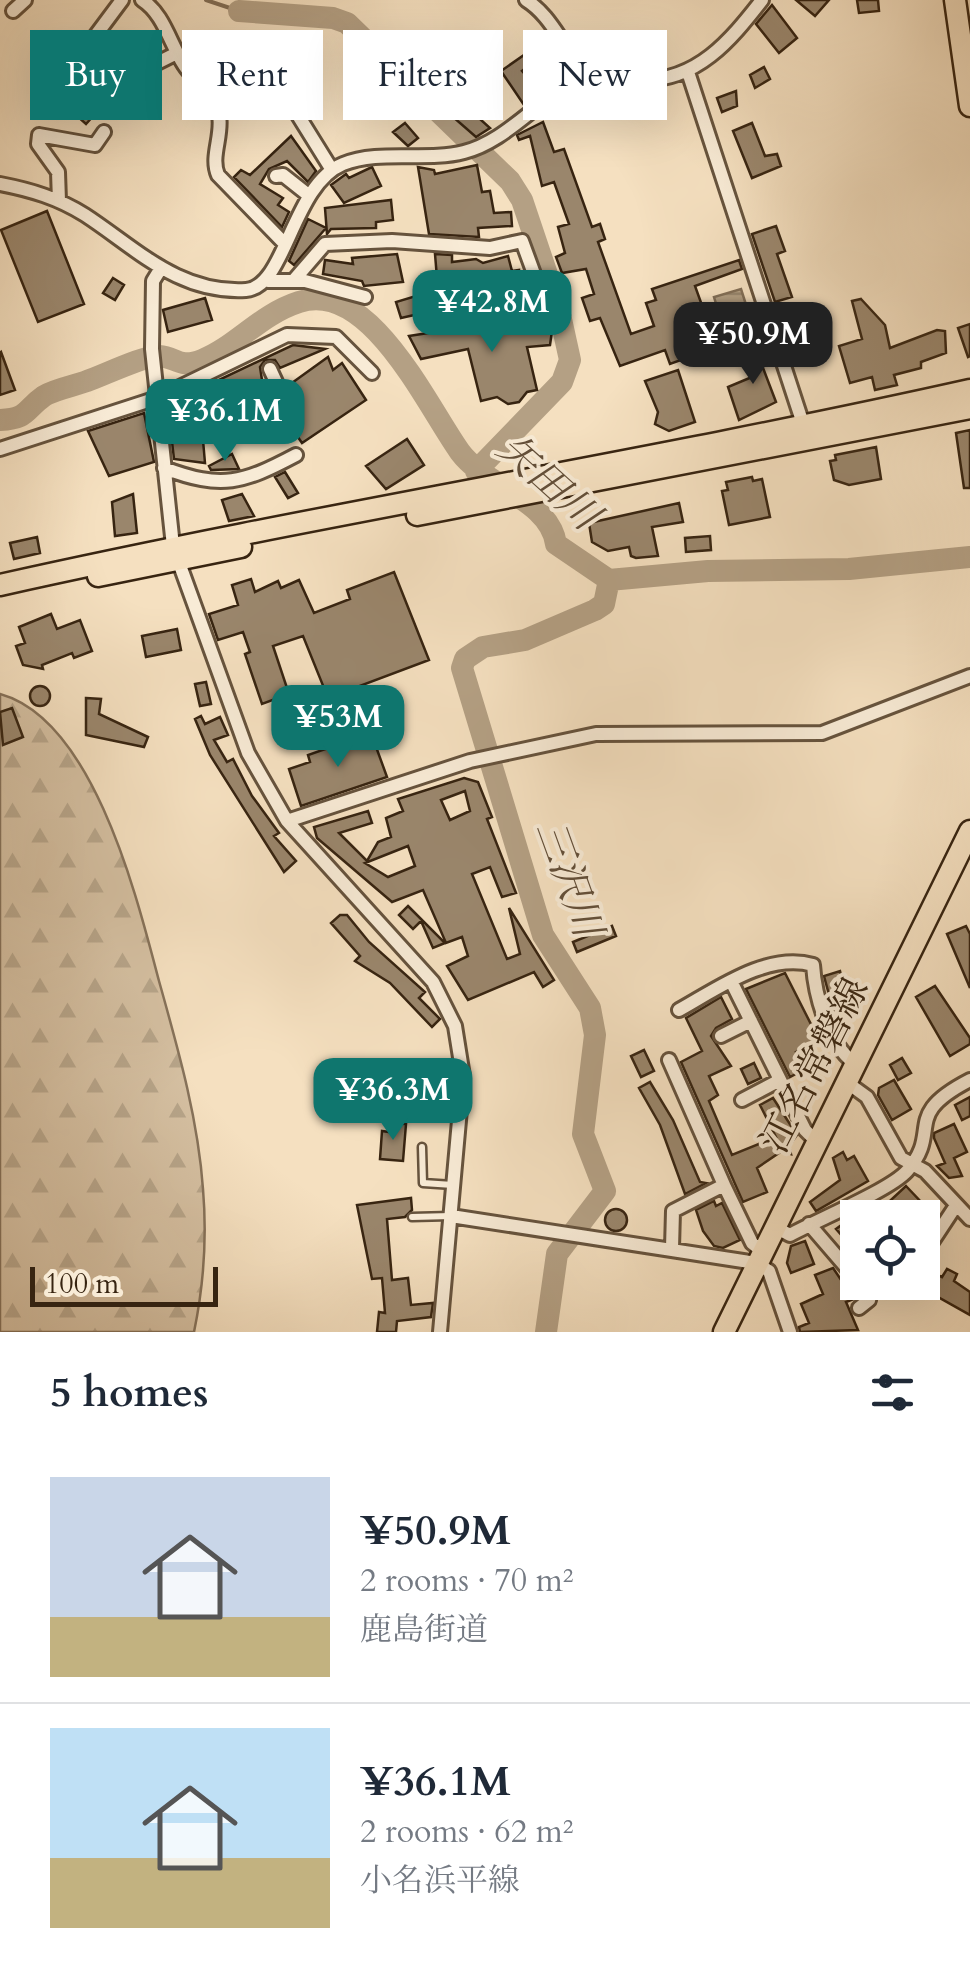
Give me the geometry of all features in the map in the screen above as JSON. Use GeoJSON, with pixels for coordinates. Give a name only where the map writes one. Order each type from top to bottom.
{"type":"FeatureCollection","features":[{"type":"Feature","properties":{"kind":"main road"},"geometry":{"type":"LineString","coordinates":[[955,0],[970,106]]}},
{"type":"Feature","properties":{"kind":"main road"},"geometry":{"type":"LineString","coordinates":[[806,434],[970,390]]}},
{"type":"Feature","properties":{"kind":"main road"},"geometry":{"type":"LineString","coordinates":[[0,585],[806,434],[970,408]]}},
{"type":"Feature","properties":{"kind":"main road"},"geometry":{"type":"LineString","coordinates":[[0,595],[175,554]]}},
{"type":"Feature","properties":{"kind":"main road","name":"江名常磐線"},"geometry":{"type":"LineString","coordinates":[[724,1332],[970,831]]}},
{"type":"Feature","properties":{"kind":"street"},"geometry":{"type":"LineString","coordinates":[[13,11],[25,0]]}},
{"type":"Feature","properties":{"kind":"street"},"geometry":{"type":"LineString","coordinates":[[99,30],[122,0]]}},
{"type":"Feature","properties":{"kind":"street"},"geometry":{"type":"LineString","coordinates":[[142,0],[156,12],[186,68],[216,99],[220,128],[213,164],[218,176],[284,243]]}},
{"type":"Feature","properties":{"kind":"street"},"geometry":{"type":"LineString","coordinates":[[526,0],[556,30]]}},
{"type":"Feature","properties":{"kind":"street"},"geometry":{"type":"LineString","coordinates":[[667,77],[688,72],[724,45],[762,0]]}},
{"type":"Feature","properties":{"kind":"street"},"geometry":{"type":"LineString","coordinates":[[162,61],[178,53]]}},
{"type":"Feature","properties":{"kind":"street"},"geometry":{"type":"LineString","coordinates":[[688,72],[806,434]]}},
{"type":"Feature","properties":{"kind":"street"},"geometry":{"type":"LineString","coordinates":[[268,281],[308,194],[332,170],[346,162],[477,147],[523,117]]}},
{"type":"Feature","properties":{"kind":"street"},"geometry":{"type":"LineString","coordinates":[[301,120],[332,170]]}},
{"type":"Feature","properties":{"kind":"street"},"geometry":{"type":"LineString","coordinates":[[59,201],[58,172],[38,144],[39,135],[94,145],[104,132]]}},
{"type":"Feature","properties":{"kind":"street"},"geometry":{"type":"LineString","coordinates":[[276,176],[283,175],[308,194]]}},
{"type":"Feature","properties":{"kind":"street"},"geometry":{"type":"LineString","coordinates":[[0,184],[59,201],[196,286],[252,290],[268,281],[294,280],[365,297]]}},
{"type":"Feature","properties":{"kind":"street"},"geometry":{"type":"LineString","coordinates":[[294,280],[325,244],[392,241],[490,248],[522,240],[545,304],[536,316],[498,312],[430,322]]}},
{"type":"Feature","properties":{"kind":"street"},"geometry":{"type":"LineString","coordinates":[[162,268],[153,282],[152,350],[175,554],[248,753],[287,821],[433,982],[462,1051],[440,1332]]}},
{"type":"Feature","properties":{"kind":"street"},"geometry":{"type":"LineString","coordinates":[[0,449],[156,394],[274,340],[297,334],[336,337],[372,373]]}},
{"type":"Feature","properties":{"kind":"street"},"geometry":{"type":"LineString","coordinates":[[159,428],[183,432],[207,429],[276,382],[270,368]]}},
{"type":"Feature","properties":{"kind":"street"},"geometry":{"type":"LineString","coordinates":[[164,468],[219,484],[251,477],[296,455]]}},
{"type":"Feature","properties":{"kind":"street"},"geometry":{"type":"LineString","coordinates":[[287,821],[470,761],[596,734],[822,732],[970,676]]}},
{"type":"Feature","properties":{"kind":"street"},"geometry":{"type":"LineString","coordinates":[[680,1010],[731,982],[780,963],[812,964],[818,998],[850,1072],[900,1158],[912,1163],[970,1219]]}},
{"type":"Feature","properties":{"kind":"street"},"geometry":{"type":"LineString","coordinates":[[731,982],[805,1130],[816,1140]]}},
{"type":"Feature","properties":{"kind":"street"},"geometry":{"type":"LineString","coordinates":[[722,1036],[750,1021]]}},
{"type":"Feature","properties":{"kind":"street"},"geometry":{"type":"LineString","coordinates":[[669,1060],[724,1185],[769,1270],[786,1330]]}},
{"type":"Feature","properties":{"kind":"street"},"geometry":{"type":"LineString","coordinates":[[742,1100],[780,1080]]}},
{"type":"Feature","properties":{"kind":"street"},"geometry":{"type":"LineString","coordinates":[[773,1226],[790,1235],[905,1174],[921,1150],[924,1119],[932,1105],[970,1080]]}},
{"type":"Feature","properties":{"kind":"street"},"geometry":{"type":"LineString","coordinates":[[672,1248],[674,1211],[724,1185]]}},
{"type":"Feature","properties":{"kind":"street"},"geometry":{"type":"LineString","coordinates":[[940,1230],[955,1207]]}},
{"type":"Feature","properties":{"kind":"street"},"geometry":{"type":"LineString","coordinates":[[451,1216],[759,1257]]}},
{"type":"Feature","properties":{"kind":"street"},"geometry":{"type":"LineString","coordinates":[[809,1224],[840,1261]]}},
{"type":"Feature","properties":{"kind":"street"},"geometry":{"type":"LineString","coordinates":[[859,1308],[869,1300]]}},
{"type":"Feature","properties":{"kind":"lane"},"geometry":{"type":"LineString","coordinates":[[422,1147],[423,1183],[454,1185]]}},
{"type":"Feature","properties":{"kind":"lane"},"geometry":{"type":"LineString","coordinates":[[412,1218],[451,1216]]}},
{"type":"Feature","properties":{"kind":"green space"},"geometry":{"type":"Polygon","coordinates":[[[0,694],[33,710],[61,738],[86,774],[124,861],[138,905],[197,1136],[205,1243],[194,1332],[0,1332],[0,694]]]}},
{"type":"Feature","properties":{"kind":"shaded area"},"geometry":{"type":"Polygon","coordinates":[[[741,289],[755,333],[728,342],[714,297],[741,289]]]}},
{"type":"Feature","properties":{"kind":"building"},"geometry":{"type":"Polygon","coordinates":[[[796,0],[829,0],[815,16],[796,0]]]}},
{"type":"Feature","properties":{"kind":"building"},"geometry":{"type":"Polygon","coordinates":[[[857,0],[878,0],[879,11],[859,13],[857,0]]]}},
{"type":"Feature","properties":{"kind":"building"},"geometry":{"type":"Polygon","coordinates":[[[772,5],[797,38],[779,53],[756,24],[772,5]]]}},
{"type":"Feature","properties":{"kind":"building"},"geometry":{"type":"Polygon","coordinates":[[[523,56],[523,104],[503,74],[503,70],[523,56]]]}},
{"type":"Feature","properties":{"kind":"building"},"geometry":{"type":"Polygon","coordinates":[[[764,67],[770,79],[755,88],[750,75],[764,67]]]}},
{"type":"Feature","properties":{"kind":"building"},"geometry":{"type":"Polygon","coordinates":[[[736,91],[737,106],[722,112],[717,98],[736,91]]]}},
{"type":"Feature","properties":{"kind":"building"},"geometry":{"type":"Polygon","coordinates":[[[457,120],[481,120],[490,128],[476,137],[457,120]]]}},
{"type":"Feature","properties":{"kind":"building"},"geometry":{"type":"Polygon","coordinates":[[[543,122],[554,152],[564,149],[592,227],[600,224],[605,239],[598,242],[631,334],[654,326],[646,303],[656,300],[652,289],[739,260],[742,269],[695,286],[717,347],[670,364],[665,350],[620,366],[600,318],[590,321],[582,298],[594,294],[586,269],[562,273],[556,257],[565,253],[558,227],[569,224],[554,182],[542,186],[530,136],[519,140],[517,135],[543,122]]]}},
{"type":"Feature","properties":{"kind":"building"},"geometry":{"type":"Polygon","coordinates":[[[405,123],[418,138],[408,146],[393,132],[405,123]]]}},
{"type":"Feature","properties":{"kind":"building"},"geometry":{"type":"Polygon","coordinates":[[[752,123],[765,156],[777,154],[781,166],[752,178],[733,131],[752,123]]]}},
{"type":"Feature","properties":{"kind":"building"},"geometry":{"type":"Polygon","coordinates":[[[291,136],[316,171],[308,182],[287,161],[269,169],[260,184],[283,198],[278,205],[289,212],[282,227],[234,177],[241,170],[250,175],[291,136]]]}},
{"type":"Feature","properties":{"kind":"building"},"geometry":{"type":"Polygon","coordinates":[[[477,165],[482,192],[490,191],[494,213],[511,212],[512,226],[478,228],[479,237],[429,234],[418,167],[434,170],[435,174],[477,165]]]}},
{"type":"Feature","properties":{"kind":"building"},"geometry":{"type":"Polygon","coordinates":[[[372,167],[381,186],[344,203],[331,185],[346,174],[349,178],[372,167]]]}},
{"type":"Feature","properties":{"kind":"building"},"geometry":{"type":"Polygon","coordinates":[[[391,200],[393,220],[376,222],[376,228],[331,229],[327,234],[325,208],[391,200]]]}},
{"type":"Feature","properties":{"kind":"building"},"geometry":{"type":"Polygon","coordinates":[[[47,211],[84,304],[38,322],[1,230],[47,211]]]}},
{"type":"Feature","properties":{"kind":"building"},"geometry":{"type":"Polygon","coordinates":[[[308,219],[326,228],[294,265],[289,261],[308,219]]]}},
{"type":"Feature","properties":{"kind":"building"},"geometry":{"type":"Polygon","coordinates":[[[776,226],[785,251],[777,254],[792,297],[775,302],[752,234],[776,226]]]}},
{"type":"Feature","properties":{"kind":"building"},"geometry":{"type":"Polygon","coordinates":[[[397,254],[403,282],[364,286],[362,281],[323,274],[325,260],[353,264],[352,258],[397,254]]]}},
{"type":"Feature","properties":{"kind":"building"},"geometry":{"type":"Polygon","coordinates":[[[435,254],[452,255],[452,262],[476,259],[483,263],[508,256],[512,271],[519,270],[518,304],[445,308],[401,318],[396,302],[456,284],[454,276],[437,278],[435,254]]]}},
{"type":"Feature","properties":{"kind":"building"},"geometry":{"type":"Polygon","coordinates":[[[113,278],[124,285],[115,300],[103,293],[113,278]]]}},
{"type":"Feature","properties":{"kind":"building"},"geometry":{"type":"Polygon","coordinates":[[[205,298],[212,320],[168,332],[163,310],[205,298]]]}},
{"type":"Feature","properties":{"kind":"building"},"geometry":{"type":"Polygon","coordinates":[[[861,299],[885,325],[890,348],[937,330],[945,331],[946,353],[921,362],[921,368],[894,375],[897,385],[875,390],[872,377],[850,383],[839,346],[862,339],[852,301],[861,299]]]}},
{"type":"Feature","properties":{"kind":"building"},"geometry":{"type":"Polygon","coordinates":[[[498,322],[553,324],[550,345],[527,347],[537,390],[527,392],[519,402],[508,404],[497,397],[481,401],[468,349],[421,359],[409,336],[498,322]]]}},
{"type":"Feature","properties":{"kind":"building"},"geometry":{"type":"Polygon","coordinates":[[[970,324],[970,356],[968,357],[958,328],[970,324]]]}},
{"type":"Feature","properties":{"kind":"building"},"geometry":{"type":"Polygon","coordinates":[[[293,345],[325,349],[280,368],[275,360],[265,360],[260,367],[262,380],[210,403],[214,407],[204,414],[200,410],[188,419],[176,420],[168,409],[168,404],[293,345]]]}},
{"type":"Feature","properties":{"kind":"building"},"geometry":{"type":"Polygon","coordinates":[[[761,345],[766,358],[760,360],[776,402],[739,420],[728,387],[752,377],[743,351],[761,345]]]}},
{"type":"Feature","properties":{"kind":"building"},"geometry":{"type":"Polygon","coordinates":[[[0,353],[15,390],[0,395],[0,353]]]}},
{"type":"Feature","properties":{"kind":"building"},"geometry":{"type":"Polygon","coordinates":[[[328,357],[333,370],[342,363],[366,400],[302,443],[271,398],[328,357]]]}},
{"type":"Feature","properties":{"kind":"building"},"geometry":{"type":"Polygon","coordinates":[[[678,370],[695,422],[669,431],[655,424],[658,412],[645,381],[678,370]]]}},
{"type":"Feature","properties":{"kind":"building"},"geometry":{"type":"Polygon","coordinates":[[[144,413],[154,462],[109,476],[88,431],[144,413]]]}},
{"type":"Feature","properties":{"kind":"building"},"geometry":{"type":"Polygon","coordinates":[[[970,430],[970,488],[964,488],[956,433],[970,430]]]}},
{"type":"Feature","properties":{"kind":"building"},"geometry":{"type":"Polygon","coordinates":[[[407,439],[424,465],[386,489],[366,466],[407,439]]]}},
{"type":"Feature","properties":{"kind":"building"},"geometry":{"type":"Polygon","coordinates":[[[203,440],[205,463],[174,459],[172,442],[203,440]]]}},
{"type":"Feature","properties":{"kind":"building"},"geometry":{"type":"Polygon","coordinates":[[[876,447],[881,479],[849,485],[834,480],[830,461],[836,460],[835,455],[876,447]]]}},
{"type":"Feature","properties":{"kind":"building"},"geometry":{"type":"Polygon","coordinates":[[[232,454],[239,469],[211,470],[209,466],[232,454]]]}},
{"type":"Feature","properties":{"kind":"building"},"geometry":{"type":"Polygon","coordinates":[[[285,472],[298,493],[288,498],[275,477],[285,472]]]}},
{"type":"Feature","properties":{"kind":"building"},"geometry":{"type":"Polygon","coordinates":[[[752,477],[753,481],[762,479],[770,517],[729,525],[722,491],[728,490],[726,482],[752,477]]]}},
{"type":"Feature","properties":{"kind":"building"},"geometry":{"type":"Polygon","coordinates":[[[133,494],[137,533],[115,536],[112,502],[133,494]]]}},
{"type":"Feature","properties":{"kind":"building"},"geometry":{"type":"Polygon","coordinates":[[[242,494],[254,516],[229,521],[222,500],[242,494]]]}},
{"type":"Feature","properties":{"kind":"building"},"geometry":{"type":"Polygon","coordinates":[[[679,503],[683,522],[652,527],[658,556],[636,558],[631,556],[629,547],[608,551],[592,542],[589,523],[679,503]]]}},
{"type":"Feature","properties":{"kind":"building"},"geometry":{"type":"Polygon","coordinates":[[[710,536],[711,550],[686,552],[685,538],[710,536]]]}},
{"type":"Feature","properties":{"kind":"building"},"geometry":{"type":"Polygon","coordinates":[[[37,537],[40,553],[14,559],[10,543],[37,537]]]}},
{"type":"Feature","properties":{"kind":"building"},"geometry":{"type":"Polygon","coordinates":[[[394,572],[429,660],[328,698],[303,636],[273,646],[289,694],[262,704],[245,654],[250,652],[243,632],[218,640],[209,614],[238,605],[232,585],[251,579],[255,592],[278,581],[281,588],[299,580],[314,613],[350,599],[347,590],[394,572]]]}},
{"type":"Feature","properties":{"kind":"building"},"geometry":{"type":"Polygon","coordinates":[[[51,614],[57,629],[80,620],[92,651],[74,658],[72,653],[42,665],[43,669],[23,665],[16,646],[25,643],[19,627],[51,614]]]}},
{"type":"Feature","properties":{"kind":"building"},"geometry":{"type":"Polygon","coordinates":[[[177,629],[181,650],[146,657],[142,636],[177,629]]]}},
{"type":"Feature","properties":{"kind":"building"},"geometry":{"type":"Polygon","coordinates":[[[206,682],[211,704],[200,706],[195,684],[206,682]]]}},
{"type":"Feature","properties":{"kind":"building"},"geometry":{"type":"Polygon","coordinates":[[[36,686],[44,686],[50,696],[44,706],[36,706],[30,700],[30,692],[36,686]]]}},
{"type":"Feature","properties":{"kind":"building"},"geometry":{"type":"Polygon","coordinates":[[[86,698],[101,699],[99,714],[148,737],[144,747],[86,735],[86,698]]]}},
{"type":"Feature","properties":{"kind":"building"},"geometry":{"type":"Polygon","coordinates":[[[12,708],[23,737],[3,745],[0,712],[12,708]]]}},
{"type":"Feature","properties":{"kind":"building"},"geometry":{"type":"Polygon","coordinates":[[[201,716],[205,724],[220,717],[228,735],[214,740],[227,762],[233,759],[252,796],[279,833],[274,836],[296,861],[284,872],[210,755],[195,719],[201,716]]]}},
{"type":"Feature","properties":{"kind":"building"},"geometry":{"type":"Polygon","coordinates":[[[371,733],[387,777],[301,806],[289,769],[310,762],[308,755],[371,733]]]}},
{"type":"Feature","properties":{"kind":"building"},"geometry":{"type":"Polygon","coordinates":[[[464,778],[478,782],[492,817],[487,819],[516,893],[502,897],[490,867],[472,874],[507,959],[520,954],[509,908],[554,980],[543,987],[534,972],[468,1000],[447,966],[468,956],[462,937],[446,943],[423,890],[392,902],[317,838],[314,827],[368,811],[372,823],[339,833],[367,861],[378,842],[391,837],[386,818],[403,811],[398,799],[464,778]],[[465,791],[441,800],[450,820],[470,811],[465,791]],[[408,846],[365,863],[388,877],[415,866],[408,846]]]}},
{"type":"Feature","properties":{"kind":"building"},"geometry":{"type":"Polygon","coordinates":[[[408,906],[445,943],[433,948],[421,921],[413,929],[399,915],[408,906]]]}},
{"type":"Feature","properties":{"kind":"building"},"geometry":{"type":"Polygon","coordinates":[[[340,915],[347,915],[369,942],[425,992],[419,998],[440,1019],[432,1027],[390,983],[355,961],[360,956],[331,923],[340,915]]]}},
{"type":"Feature","properties":{"kind":"building"},"geometry":{"type":"Polygon","coordinates":[[[612,926],[616,936],[577,952],[573,942],[612,926]]]}},
{"type":"Feature","properties":{"kind":"building"},"geometry":{"type":"Polygon","coordinates":[[[966,926],[970,934],[970,988],[947,934],[966,926]]]}},
{"type":"Feature","properties":{"kind":"building"},"geometry":{"type":"Polygon","coordinates":[[[840,971],[850,1012],[835,1017],[824,976],[840,971]]]}},
{"type":"Feature","properties":{"kind":"building"},"geometry":{"type":"Polygon","coordinates":[[[785,973],[819,1040],[796,1052],[805,1069],[790,1077],[746,989],[785,973]]]}},
{"type":"Feature","properties":{"kind":"building"},"geometry":{"type":"Polygon","coordinates":[[[935,986],[970,1038],[970,1044],[950,1056],[916,997],[935,986]]]}},
{"type":"Feature","properties":{"kind":"building"},"geometry":{"type":"Polygon","coordinates":[[[721,997],[732,1019],[716,1028],[711,1036],[731,1066],[709,1076],[718,1095],[709,1101],[732,1155],[776,1137],[760,1105],[773,1098],[797,1135],[789,1146],[791,1154],[782,1151],[757,1168],[767,1192],[743,1202],[681,1062],[702,1051],[686,1018],[721,997]]]}},
{"type":"Feature","properties":{"kind":"building"},"geometry":{"type":"Polygon","coordinates":[[[644,1050],[654,1071],[641,1077],[631,1056],[644,1050]]]}},
{"type":"Feature","properties":{"kind":"building"},"geometry":{"type":"Polygon","coordinates":[[[902,1058],[911,1073],[898,1080],[890,1065],[902,1058]]]}},
{"type":"Feature","properties":{"kind":"building"},"geometry":{"type":"Polygon","coordinates":[[[754,1063],[761,1078],[748,1084],[741,1069],[754,1063]]]}},
{"type":"Feature","properties":{"kind":"building"},"geometry":{"type":"Polygon","coordinates":[[[894,1080],[911,1109],[892,1120],[878,1095],[879,1088],[894,1080]]]}},
{"type":"Feature","properties":{"kind":"building"},"geometry":{"type":"Polygon","coordinates":[[[650,1082],[673,1120],[700,1182],[706,1183],[685,1194],[660,1125],[639,1088],[650,1082]]]}},
{"type":"Feature","properties":{"kind":"building"},"geometry":{"type":"Polygon","coordinates":[[[970,1097],[970,1116],[962,1120],[955,1105],[970,1097]]]}},
{"type":"Feature","properties":{"kind":"building"},"geometry":{"type":"Polygon","coordinates":[[[389,1123],[406,1124],[403,1161],[380,1159],[382,1131],[389,1132],[389,1123]]]}},
{"type":"Feature","properties":{"kind":"building"},"geometry":{"type":"Polygon","coordinates":[[[954,1124],[967,1152],[954,1158],[962,1176],[949,1178],[937,1166],[945,1163],[934,1133],[954,1124]]]}},
{"type":"Feature","properties":{"kind":"building"},"geometry":{"type":"Polygon","coordinates":[[[843,1152],[847,1160],[854,1156],[868,1181],[816,1211],[810,1202],[840,1180],[833,1158],[843,1152]]]}},
{"type":"Feature","properties":{"kind":"building"},"geometry":{"type":"Polygon","coordinates":[[[906,1186],[919,1200],[891,1200],[906,1186]]]}},
{"type":"Feature","properties":{"kind":"building"},"geometry":{"type":"Polygon","coordinates":[[[411,1198],[412,1210],[405,1217],[387,1219],[392,1280],[408,1278],[411,1305],[433,1303],[431,1317],[397,1321],[396,1332],[377,1332],[379,1312],[385,1313],[382,1278],[372,1279],[357,1205],[411,1198]]]}},
{"type":"Feature","properties":{"kind":"building"},"geometry":{"type":"Polygon","coordinates":[[[714,1201],[716,1206],[722,1203],[740,1240],[723,1248],[714,1246],[703,1231],[696,1210],[714,1201]]]}},
{"type":"Feature","properties":{"kind":"building"},"geometry":{"type":"Polygon","coordinates":[[[616,1209],[627,1220],[616,1231],[605,1220],[616,1209]]]}},
{"type":"Feature","properties":{"kind":"building"},"geometry":{"type":"Polygon","coordinates":[[[805,1241],[814,1264],[791,1273],[787,1263],[791,1246],[805,1241]]]}},
{"type":"Feature","properties":{"kind":"building"},"geometry":{"type":"Polygon","coordinates":[[[833,1268],[840,1278],[840,1300],[851,1300],[846,1302],[858,1330],[800,1332],[799,1327],[809,1323],[801,1304],[823,1294],[815,1275],[833,1268]]]}},
{"type":"Feature","properties":{"kind":"building"},"geometry":{"type":"Polygon","coordinates":[[[947,1269],[957,1274],[954,1281],[970,1292],[970,1315],[940,1298],[940,1276],[947,1269]]]}},
{"type":"Feature","properties":{"kind":"waterway"},"geometry":{"type":"LineString","coordinates":[[206,0],[239,11]]}},
{"type":"Feature","properties":{"kind":"waterway"},"geometry":{"type":"LineString","coordinates":[[239,11],[333,18],[347,23],[510,181],[522,200],[559,310],[570,360],[562,382],[476,471]]}},
{"type":"Feature","properties":{"kind":"waterway","name":"矢田川"},"geometry":{"type":"LineString","coordinates":[[0,420],[21,415],[48,394],[144,359],[159,356],[183,363],[202,360],[285,308],[299,302],[325,300],[349,309],[372,327],[413,378],[471,464],[530,505],[551,529],[556,544],[609,580],[708,571],[849,569],[970,557]]}},
{"type":"Feature","properties":{"kind":"waterway","name":"三沢川"},"geometry":{"type":"LineString","coordinates":[[546,1332],[557,1254],[605,1191],[583,1134],[595,1035],[590,1008],[543,935],[462,668],[465,659],[483,647],[525,640],[595,610],[604,604],[609,580]]}}]}
